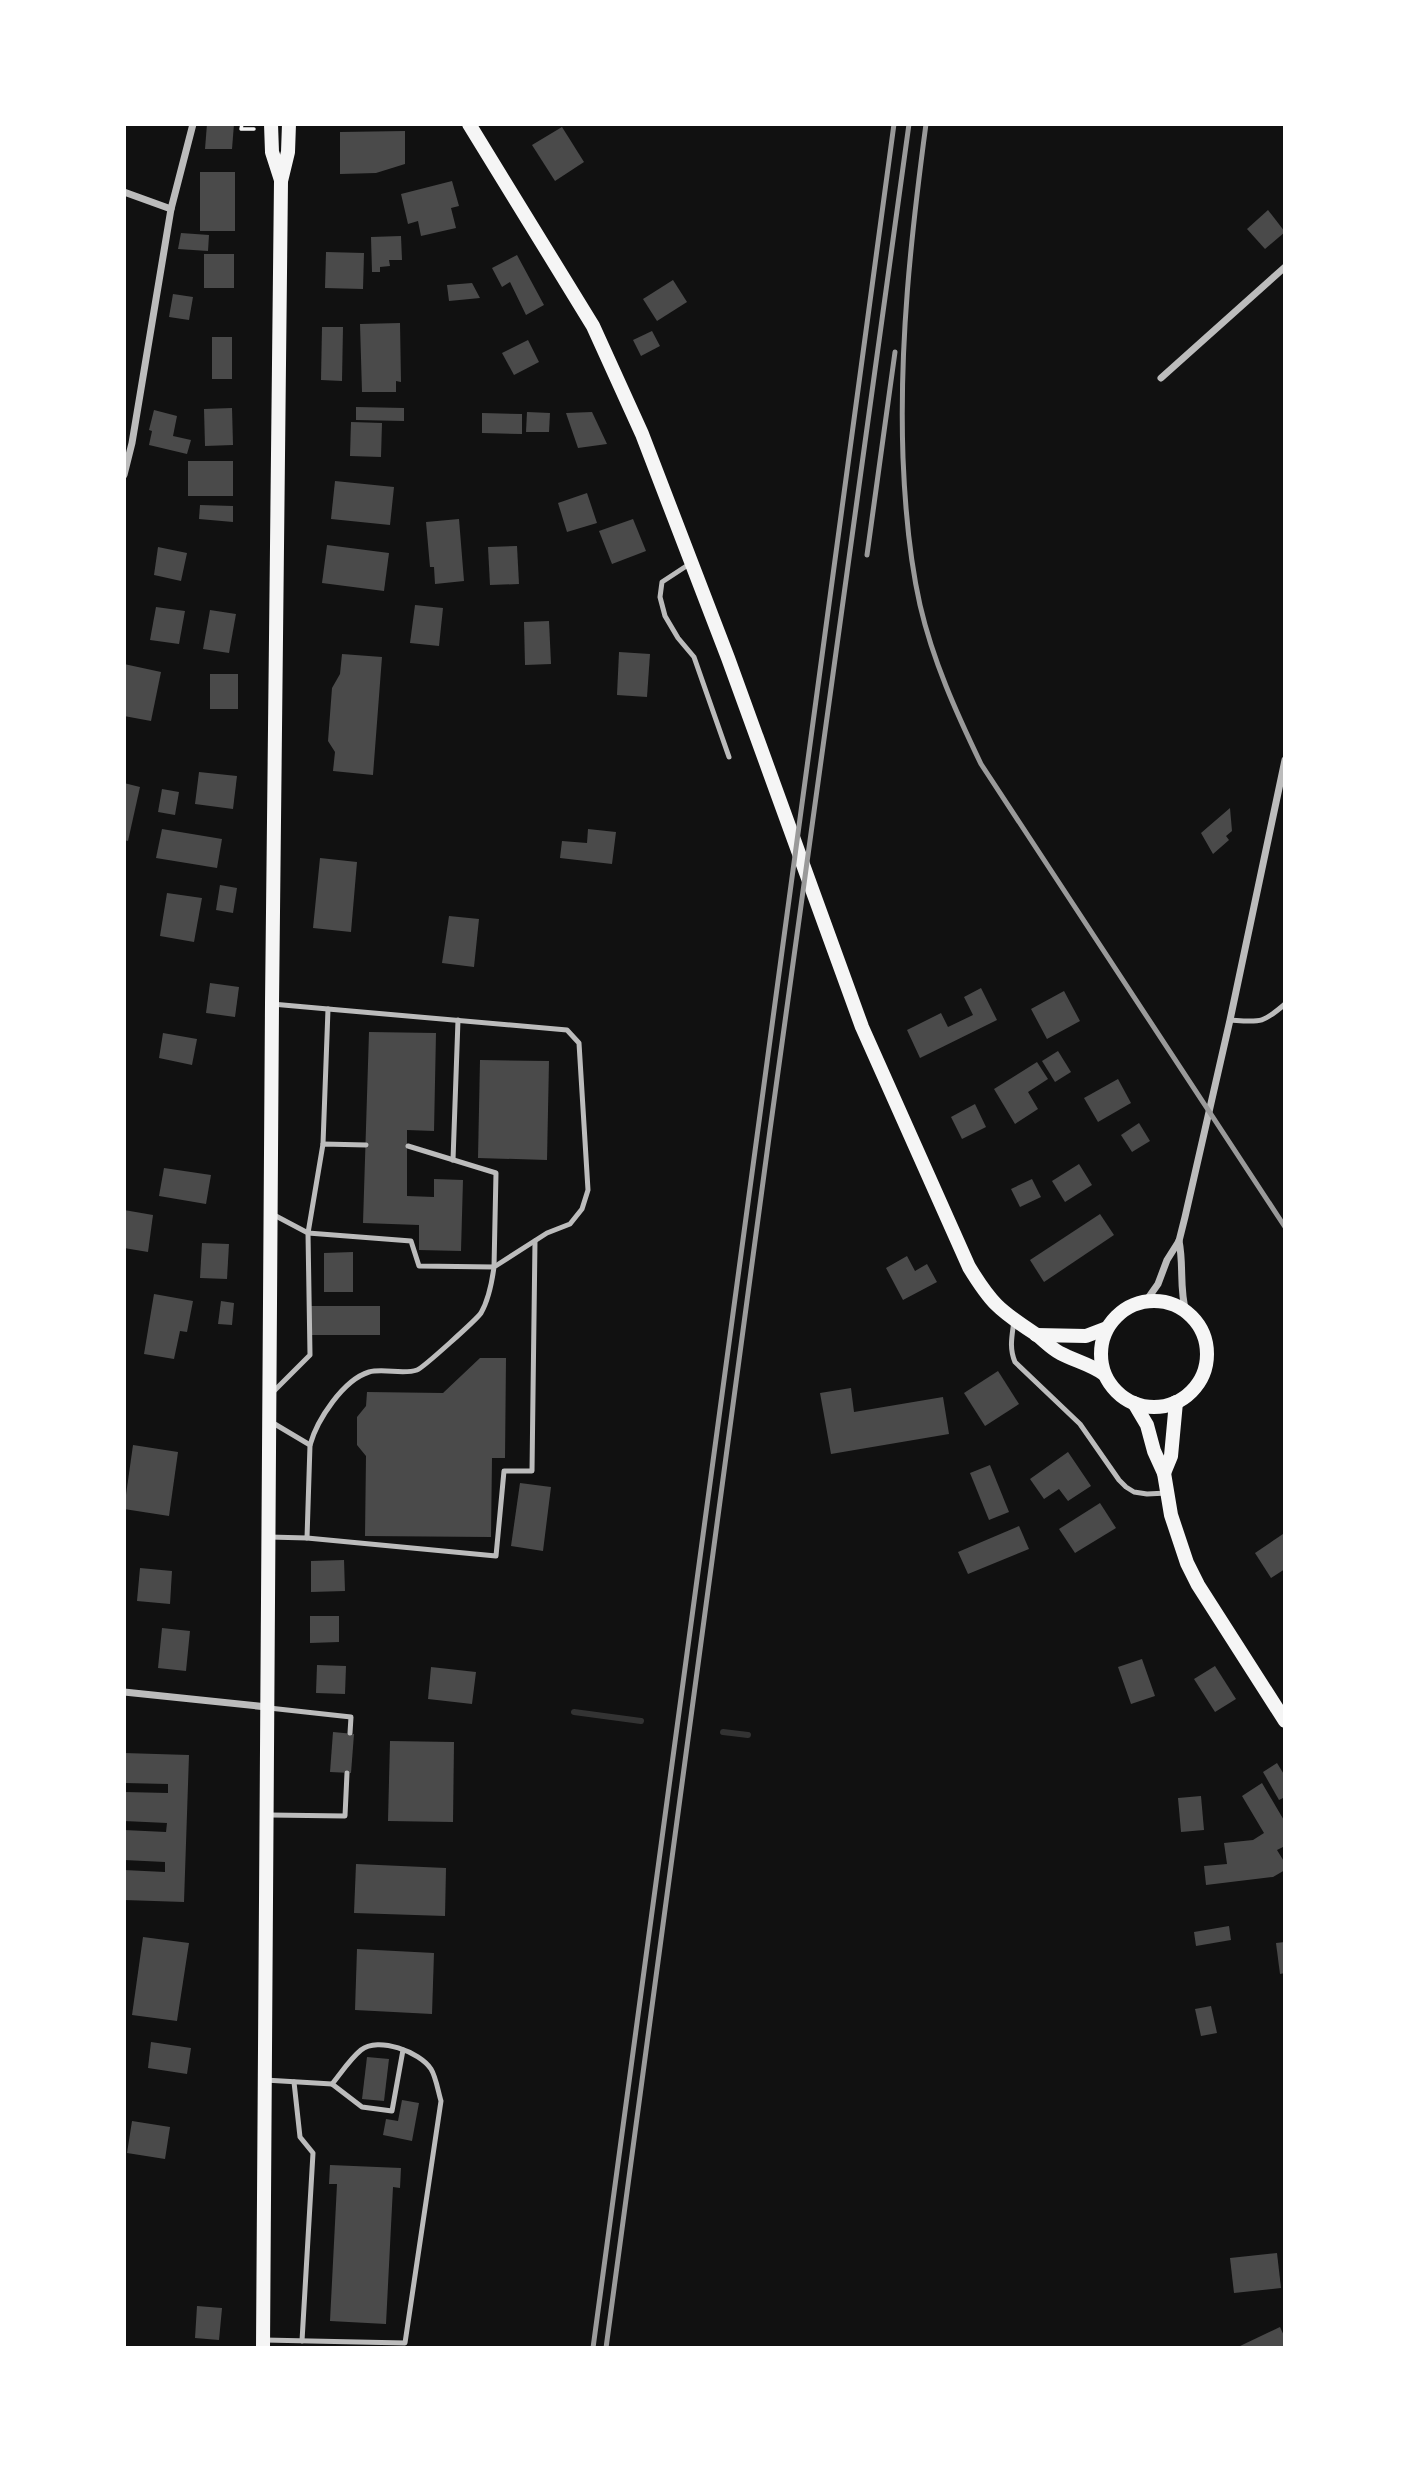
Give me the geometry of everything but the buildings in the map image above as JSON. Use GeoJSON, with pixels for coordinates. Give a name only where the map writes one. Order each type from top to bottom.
{"type":"FeatureCollection","features":[{"type":"Feature","properties":{"kind":"main road"},"geometry":{"type":"LineString","coordinates":[[263,2344],[272,1004],[281,181],[288,152],[289,124]]}},
{"type":"Feature","properties":{"kind":"main road"},"geometry":{"type":"LineString","coordinates":[[469,124],[593,326],[642,434],[862,1027],[969,1267],[994,1304],[1014,1321],[1053,1349],[1104,1374]]}},
{"type":"Feature","properties":{"kind":"main road"},"geometry":{"type":"LineString","coordinates":[[264,127],[281,181]]}},
{"type":"Feature","properties":{"kind":"main road"},"geometry":{"type":"LineString","coordinates":[[1146,1301],[1170,1303],[1186,1312],[1199,1325],[1204,1336],[1204,1371],[1194,1389],[1176,1402],[1156,1407],[1135,1403],[1116,1392],[1104,1374],[1100,1351],[1107,1328],[1123,1310],[1146,1301]]}},
{"type":"Feature","properties":{"kind":"main road"},"geometry":{"type":"LineString","coordinates":[[1036,1335],[1086,1336],[1107,1328]]}},
{"type":"Feature","properties":{"kind":"main road"},"geometry":{"type":"LineString","coordinates":[[1164,1473],[1171,1455],[1176,1402]]}},
{"type":"Feature","properties":{"kind":"main road"},"geometry":{"type":"LineString","coordinates":[[1135,1403],[1147,1425],[1164,1473],[1179,1539],[1198,1585],[1285,1721]]}},
{"type":"Feature","properties":{"kind":"street"},"geometry":{"type":"LineString","coordinates":[[124,475],[132,443],[171,209],[193,124]]}},
{"type":"Feature","properties":{"kind":"street"},"geometry":{"type":"LineString","coordinates":[[124,192],[171,209]]}},
{"type":"Feature","properties":{"kind":"street"},"geometry":{"type":"LineString","coordinates":[[1161,378],[1285,267]]}},
{"type":"Feature","properties":{"kind":"street"},"geometry":{"type":"LineString","coordinates":[[1146,1301],[1158,1284],[1167,1259],[1179,1241],[1230,1020],[1285,760]]}},
{"type":"Feature","properties":{"kind":"street"},"geometry":{"type":"LineString","coordinates":[[1179,1241],[1186,1312]]}},
{"type":"Feature","properties":{"kind":"street"},"geometry":{"type":"LineString","coordinates":[[124,1692],[267,1707]]}},
{"type":"Feature","properties":{"kind":"lane"},"geometry":{"type":"LineString","coordinates":[[691,563],[662,583],[660,597],[665,616],[694,657],[729,757]]}},
{"type":"Feature","properties":{"kind":"lane"},"geometry":{"type":"LineString","coordinates":[[272,1004],[566,1030],[579,1043],[588,1190],[582,1209],[570,1224],[494,1266],[419,1266],[411,1241],[308,1233],[272,1213]]}},
{"type":"Feature","properties":{"kind":"lane"},"geometry":{"type":"LineString","coordinates":[[1230,1020],[1268,1019],[1285,1004]]}},
{"type":"Feature","properties":{"kind":"lane"},"geometry":{"type":"LineString","coordinates":[[270,1395],[310,1355],[308,1233],[323,1144],[328,1009]]}},
{"type":"Feature","properties":{"kind":"lane"},"geometry":{"type":"LineString","coordinates":[[453,1160],[458,1020]]}},
{"type":"Feature","properties":{"kind":"lane"},"geometry":{"type":"LineString","coordinates":[[323,1144],[366,1146]]}},
{"type":"Feature","properties":{"kind":"lane"},"geometry":{"type":"LineString","coordinates":[[307,1538],[310,1445],[314,1431],[324,1415],[345,1387],[369,1372],[418,1370],[480,1314],[491,1289],[496,1173],[408,1146]]}},
{"type":"Feature","properties":{"kind":"lane"},"geometry":{"type":"LineString","coordinates":[[269,1537],[307,1538],[496,1556],[504,1471],[532,1471],[535,1241]]}},
{"type":"Feature","properties":{"kind":"lane"},"geometry":{"type":"LineString","coordinates":[[1014,1321],[1011,1353],[1015,1363],[1080,1424],[1119,1480],[1133,1492],[1167,1493]]}},
{"type":"Feature","properties":{"kind":"lane"},"geometry":{"type":"LineString","coordinates":[[270,1422],[310,1445]]}},
{"type":"Feature","properties":{"kind":"lane"},"geometry":{"type":"LineString","coordinates":[[267,1707],[351,1717],[349,1733]]}},
{"type":"Feature","properties":{"kind":"lane"},"geometry":{"type":"LineString","coordinates":[[266,1815],[345,1816],[347,1773]]}},
{"type":"Feature","properties":{"kind":"lane"},"geometry":{"type":"LineString","coordinates":[[263,2344],[302,2341],[405,2343],[441,2101],[431,2069],[414,2053],[391,2046],[374,2045],[362,2049],[332,2084]]}},
{"type":"Feature","properties":{"kind":"lane"},"geometry":{"type":"LineString","coordinates":[[265,2080],[332,2084],[362,2107],[392,2112],[403,2050]]}},
{"type":"Feature","properties":{"kind":"lane"},"geometry":{"type":"LineString","coordinates":[[294,2082],[300,2137],[313,2152],[302,2341]]}},
{"type":"Feature","properties":{"kind":"path"},"geometry":{"type":"LineString","coordinates":[[242,124],[242,129],[264,127]]}},
{"type":"Feature","properties":{"kind":"waterway"},"geometry":{"type":"LineString","coordinates":[[574,1712],[641,1721]]}},
{"type":"Feature","properties":{"kind":"waterway"},"geometry":{"type":"LineString","coordinates":[[723,1732],[748,1735]]}},
{"type":"Feature","properties":{"kind":"railway"},"geometry":{"type":"LineString","coordinates":[[593,2348],[894,124]]}},
{"type":"Feature","properties":{"kind":"railway"},"geometry":{"type":"LineString","coordinates":[[606,2348],[909,124]]}},
{"type":"Feature","properties":{"kind":"railway"},"geometry":{"type":"LineString","coordinates":[[926,124],[907,291],[902,416],[910,550],[931,646],[954,706],[981,764],[1285,1227]]}},
{"type":"Feature","properties":{"kind":"railway"},"geometry":{"type":"LineString","coordinates":[[867,555],[895,352]]}}]}
